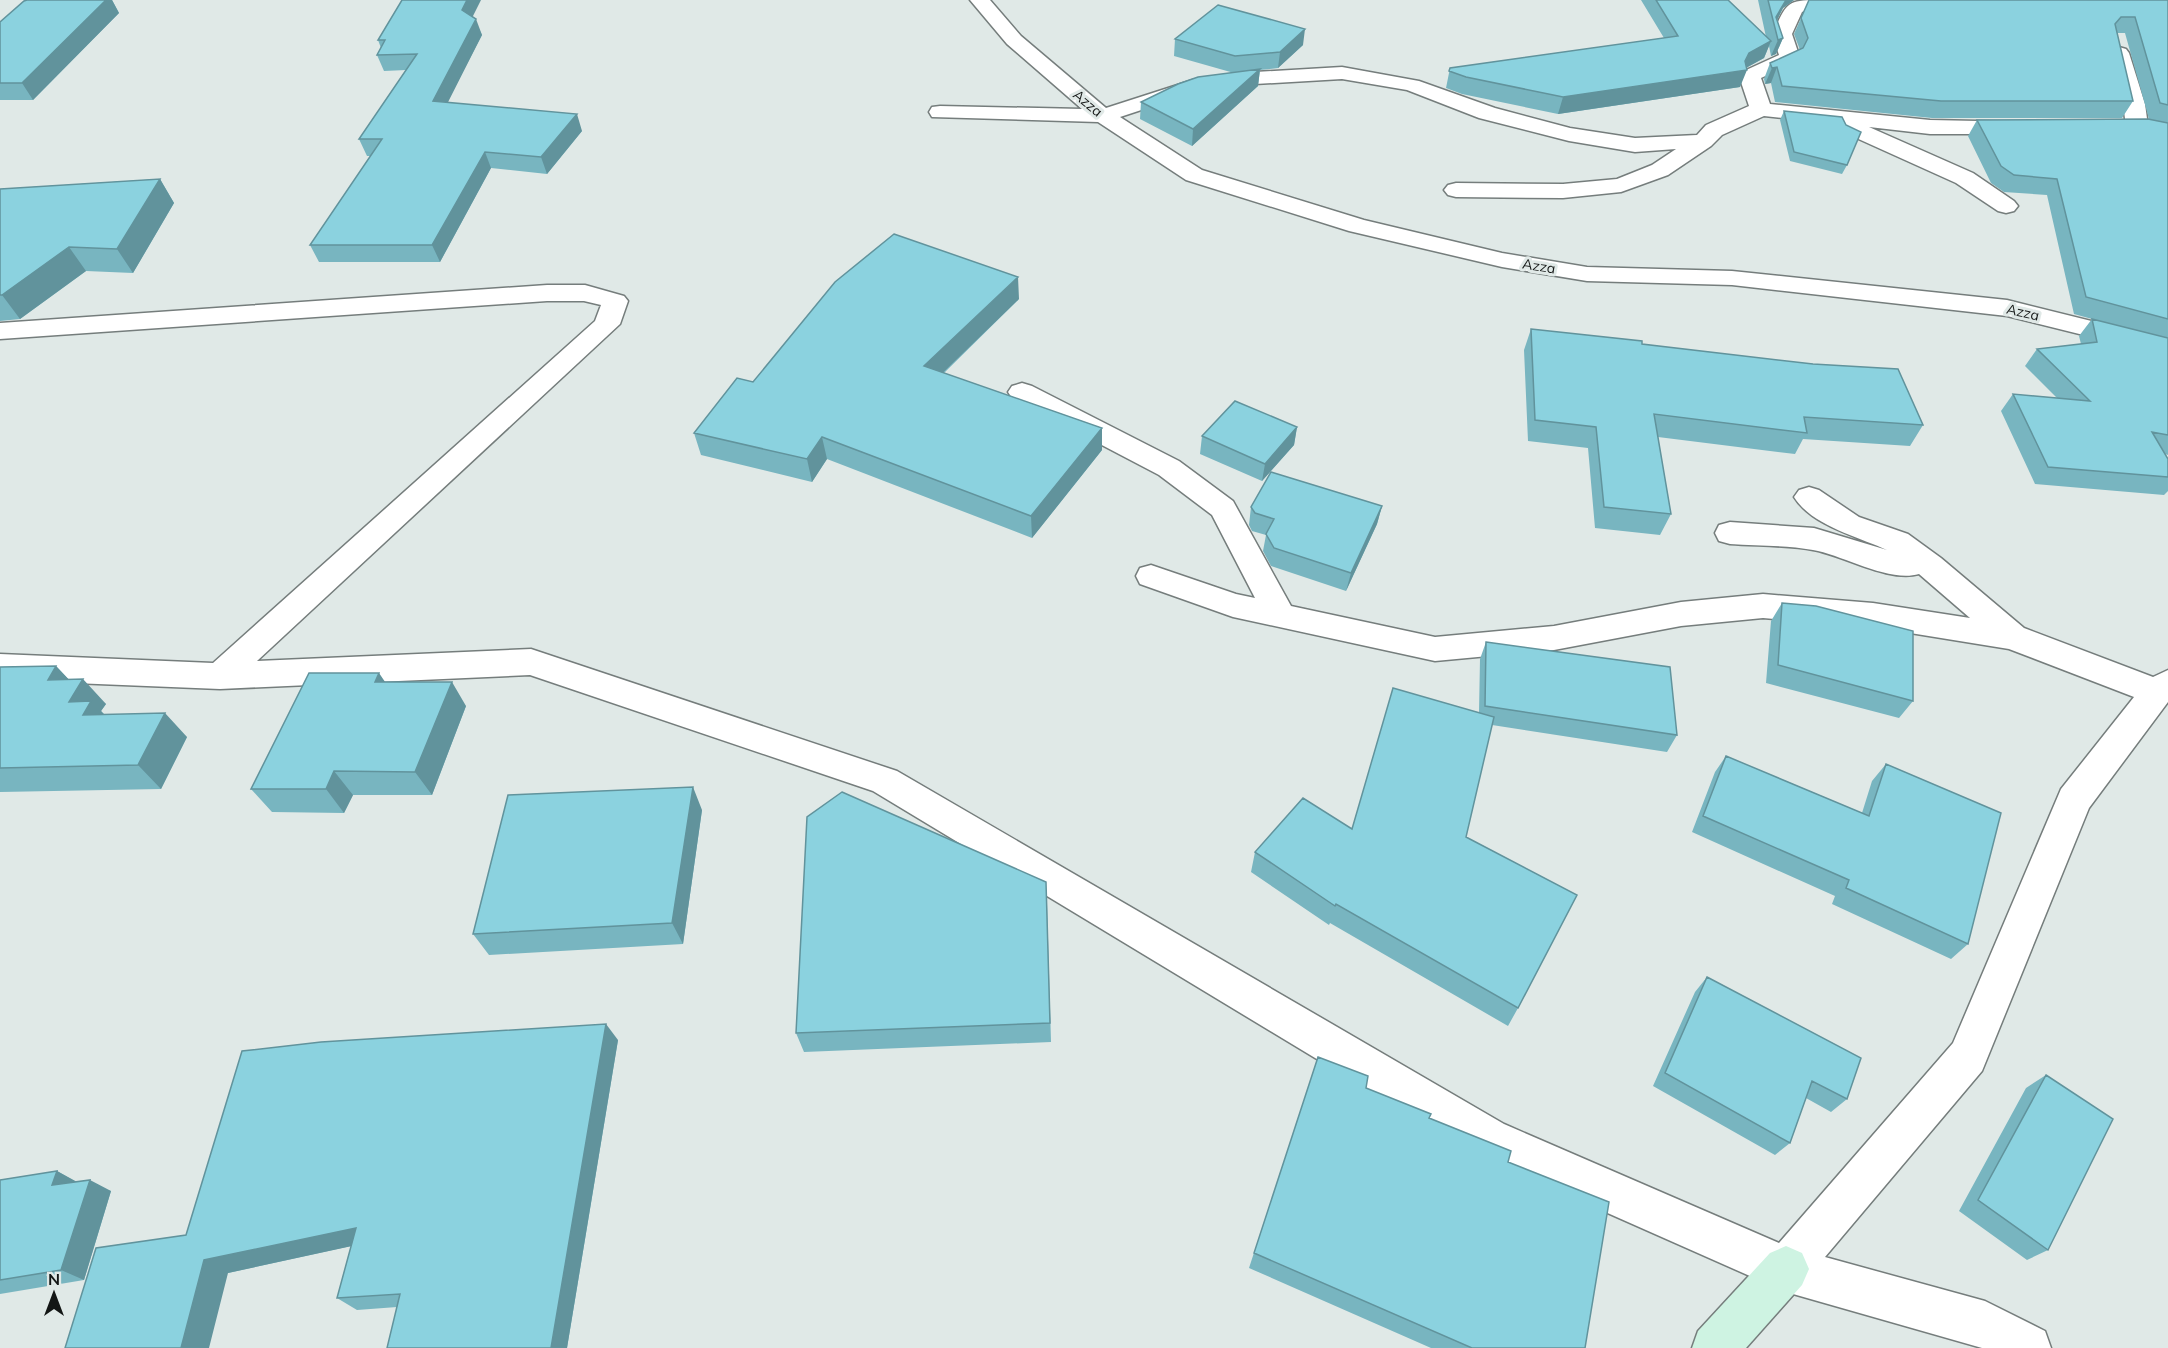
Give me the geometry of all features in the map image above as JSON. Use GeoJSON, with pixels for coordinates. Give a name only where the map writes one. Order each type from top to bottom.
{"type":"FeatureCollection","features":[{"type":"Feature","properties":{"kind":"street","name":"Azza"},"geometry":{"type":"LineString","coordinates":[[980,0],[1014,39],[1103,116],[1194,175],[1357,226],[1502,260],[1587,274],[1732,278],[2007,308],[2168,348]]}},
{"type":"Feature","properties":{"kind":"street"},"geometry":{"type":"LineString","coordinates":[[1761,110],[1750,75],[1789,57],[1782,34],[1794,9],[1812,0]]}},
{"type":"Feature","properties":{"kind":"street"},"geometry":{"type":"LineString","coordinates":[[2113,127],[2147,128],[2134,104],[2124,73],[2118,39]]}},
{"type":"Feature","properties":{"kind":"street"},"geometry":{"type":"LineString","coordinates":[[940,111],[1103,116],[1193,86],[1256,78],[1342,73],[1412,85],[1487,113],[1569,134],[1635,145],[1702,141]]}},
{"type":"Feature","properties":{"kind":"street"},"geometry":{"type":"LineString","coordinates":[[1456,190],[1563,191],[1621,185],[1660,170],[1714,130],[1761,110],[1930,127],[2042,128]]}},
{"type":"Feature","properties":{"kind":"street"},"geometry":{"type":"LineString","coordinates":[[1827,116],[1948,172],[1965,175],[1992,199],[2006,206]]}},
{"type":"Feature","properties":{"kind":"street"},"geometry":{"type":"LineString","coordinates":[[0,331],[547,292],[585,293],[615,301],[607,324],[220,676]]}},
{"type":"Feature","properties":{"kind":"street"},"geometry":{"type":"LineString","coordinates":[[1022,392],[1169,468],[1223,507],[1279,613]]}},
{"type":"Feature","properties":{"kind":"street"},"geometry":{"type":"LineString","coordinates":[[1809,497],[1848,524],[1897,542],[1930,566],[2013,637]]}},
{"type":"Feature","properties":{"kind":"street"},"geometry":{"type":"LineString","coordinates":[[1730,533],[1814,539],[1884,561],[1930,566]]}},
{"type":"Feature","properties":{"kind":"street"},"geometry":{"type":"LineString","coordinates":[[1151,576],[1233,605],[1279,613],[1435,649],[1554,638],[1681,614],[1763,606],[1873,615],[2013,637],[2162,687],[2074,800],[1968,1058],[1715,1348]]}},
{"type":"Feature","properties":{"kind":"street"},"geometry":{"type":"LineString","coordinates":[[0,667],[220,676],[531,662],[885,781],[1489,1139],[1786,1269],[2028,1348]]}},
{"type":"Feature","properties":{"kind":"building"},"geometry":{"type":"Polygon","coordinates":[[[27,0],[106,0],[22,83],[0,83],[0,22],[27,0]]]}},
{"type":"Feature","properties":{"kind":"building"},"geometry":{"type":"Polygon","coordinates":[[[402,0],[467,0],[462,10],[476,19],[433,101],[577,114],[541,157],[485,152],[432,245],[310,245],[382,139],[359,139],[417,54],[377,55],[385,40],[378,40],[402,0]]]}},
{"type":"Feature","properties":{"kind":"building"},"geometry":{"type":"Polygon","coordinates":[[[1656,0],[1728,0],[1771,41],[1749,53],[1745,61],[1747,70],[1563,97],[1466,77],[1449,71],[1450,68],[1678,36],[1656,0]]]}},
{"type":"Feature","properties":{"kind":"building"},"geometry":{"type":"Polygon","coordinates":[[[1768,0],[1786,0],[1776,17],[1783,38],[1778,40],[1768,0]]]}},
{"type":"Feature","properties":{"kind":"building"},"geometry":{"type":"Polygon","coordinates":[[[1809,0],[2168,0],[2168,105],[2160,103],[2135,17],[2121,17],[2115,24],[2133,101],[1941,101],[1782,86],[1777,67],[1772,68],[1770,63],[1803,48],[1808,38],[1801,18],[1809,0]]]}},
{"type":"Feature","properties":{"kind":"building"},"geometry":{"type":"Polygon","coordinates":[[[1218,5],[1305,29],[1280,52],[1235,56],[1175,39],[1218,5]]]}},
{"type":"Feature","properties":{"kind":"building"},"geometry":{"type":"Polygon","coordinates":[[[1260,69],[1193,129],[1141,102],[1198,77],[1260,69]]]}},
{"type":"Feature","properties":{"kind":"building"},"geometry":{"type":"Polygon","coordinates":[[[1784,111],[1842,117],[1846,125],[1861,132],[1847,165],[1794,152],[1784,111]]]}},
{"type":"Feature","properties":{"kind":"building"},"geometry":{"type":"Polygon","coordinates":[[[2148,119],[2168,123],[2168,319],[2086,297],[2057,179],[2014,175],[2001,166],[1977,120],[2148,119]]]}},
{"type":"Feature","properties":{"kind":"building"},"geometry":{"type":"Polygon","coordinates":[[[160,179],[117,249],[69,247],[0,295],[0,189],[160,179]]]}},
{"type":"Feature","properties":{"kind":"building"},"geometry":{"type":"Polygon","coordinates":[[[894,234],[1018,277],[924,366],[1102,428],[1031,516],[822,437],[807,459],[694,433],[737,378],[753,382],[835,282],[894,234]]]}},
{"type":"Feature","properties":{"kind":"building"},"geometry":{"type":"Polygon","coordinates":[[[2092,319],[2168,338],[2168,435],[2152,432],[2168,459],[2168,477],[2048,467],[2013,394],[2090,401],[2037,349],[2097,342],[2092,319]]]}},
{"type":"Feature","properties":{"kind":"building"},"geometry":{"type":"Polygon","coordinates":[[[1531,329],[1813,364],[1898,369],[1923,425],[1804,417],[1807,433],[1654,414],[1671,514],[1604,507],[1596,427],[1535,420],[1531,329]]]}},
{"type":"Feature","properties":{"kind":"building"},"geometry":{"type":"Polygon","coordinates":[[[1235,401],[1297,427],[1265,464],[1202,436],[1235,401]]]}},
{"type":"Feature","properties":{"kind":"building"},"geometry":{"type":"Polygon","coordinates":[[[1271,472],[1382,506],[1351,573],[1274,548],[1266,534],[1274,519],[1255,513],[1251,507],[1271,472]]]}},
{"type":"Feature","properties":{"kind":"building"},"geometry":{"type":"Polygon","coordinates":[[[1782,603],[1816,606],[1913,631],[1913,701],[1778,665],[1782,603]]]}},
{"type":"Feature","properties":{"kind":"building"},"geometry":{"type":"Polygon","coordinates":[[[1486,642],[1670,667],[1677,735],[1485,706],[1486,642]]]}},
{"type":"Feature","properties":{"kind":"building"},"geometry":{"type":"Polygon","coordinates":[[[56,666],[48,680],[83,679],[69,702],[91,701],[83,715],[165,713],[138,765],[0,768],[0,667],[56,666]]]}},
{"type":"Feature","properties":{"kind":"building"},"geometry":{"type":"Polygon","coordinates":[[[309,673],[379,673],[375,682],[452,682],[415,772],[334,771],[326,789],[251,789],[309,673]]]}},
{"type":"Feature","properties":{"kind":"building"},"geometry":{"type":"Polygon","coordinates":[[[1393,688],[1494,717],[1466,837],[1577,895],[1518,1008],[1336,904],[1335,906],[1255,852],[1303,798],[1352,829],[1393,688]]]}},
{"type":"Feature","properties":{"kind":"building"},"geometry":{"type":"Polygon","coordinates":[[[1726,756],[1869,816],[1886,764],[2001,813],[1968,944],[1846,888],[1849,880],[1703,816],[1726,756]]]}},
{"type":"Feature","properties":{"kind":"building"},"geometry":{"type":"Polygon","coordinates":[[[693,787],[672,923],[473,934],[508,795],[693,787]]]}},
{"type":"Feature","properties":{"kind":"building"},"geometry":{"type":"Polygon","coordinates":[[[842,792],[1046,882],[1050,1023],[796,1033],[807,817],[842,792]]]}},
{"type":"Feature","properties":{"kind":"building"},"geometry":{"type":"Polygon","coordinates":[[[1707,977],[1861,1058],[1847,1099],[1812,1081],[1790,1143],[1665,1073],[1707,977]]]}},
{"type":"Feature","properties":{"kind":"building"},"geometry":{"type":"Polygon","coordinates":[[[606,1024],[551,1348],[387,1348],[400,1294],[337,1298],[356,1228],[204,1260],[181,1348],[65,1348],[96,1248],[186,1235],[242,1051],[321,1042],[606,1024]]]}},
{"type":"Feature","properties":{"kind":"building"},"geometry":{"type":"Polygon","coordinates":[[[1318,1057],[1368,1076],[1366,1088],[1431,1114],[1429,1118],[1511,1151],[1508,1162],[1609,1202],[1585,1348],[1472,1348],[1254,1253],[1318,1057]]]}},
{"type":"Feature","properties":{"kind":"building"},"geometry":{"type":"Polygon","coordinates":[[[2046,1075],[2113,1119],[2048,1250],[1978,1200],[2046,1075]]]}},
{"type":"Feature","properties":{"kind":"building"},"geometry":{"type":"Polygon","coordinates":[[[57,1171],[52,1185],[90,1180],[61,1270],[0,1280],[0,1180],[57,1171]]]}}]}
